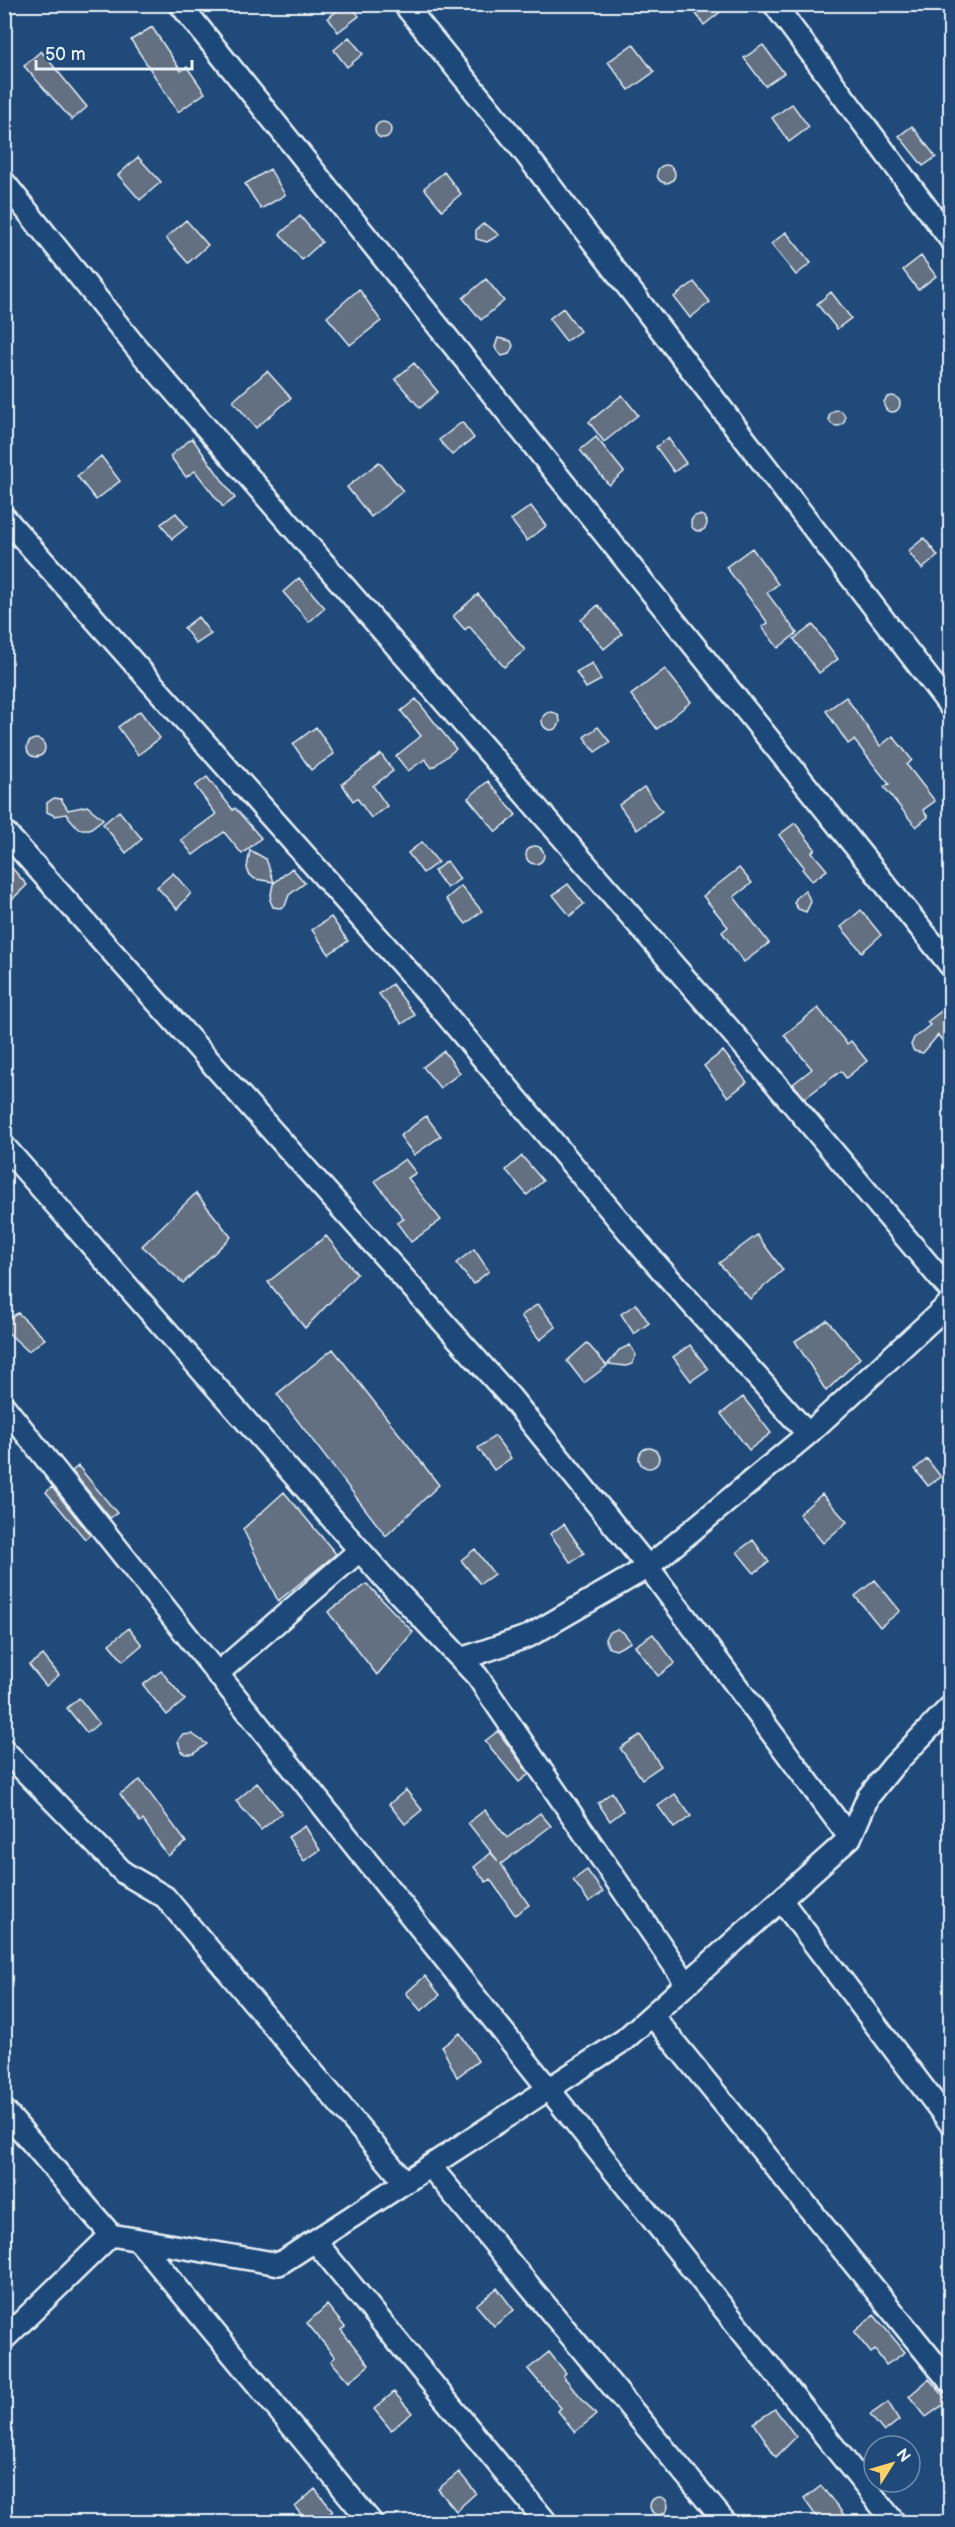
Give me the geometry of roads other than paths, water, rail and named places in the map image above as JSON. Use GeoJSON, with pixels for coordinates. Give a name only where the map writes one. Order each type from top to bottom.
{"type":"FeatureCollection","features":[{"type":"Feature","properties":{"kind":"street"},"geometry":{"type":"LineString","coordinates":[[180,4],[951,965]]}},
{"type":"Feature","properties":{"kind":"street"},"geometry":{"type":"LineString","coordinates":[[404,4],[518,144],[951,706]]}},
{"type":"Feature","properties":{"kind":"street"},"geometry":{"type":"LineString","coordinates":[[774,4],[951,239]]}},
{"type":"Feature","properties":{"kind":"street"},"geometry":{"type":"LineString","coordinates":[[4,182],[135,346],[743,1045],[951,1290]]}},
{"type":"Feature","properties":{"kind":"street"},"geometry":{"type":"LineString","coordinates":[[4,517],[432,998],[650,1257],[808,1434]]}},
{"type":"Feature","properties":{"kind":"street"},"geometry":{"type":"LineString","coordinates":[[4,831],[510,1398],[648,1568],[850,1838]]}},
{"type":"Feature","properties":{"kind":"street"},"geometry":{"type":"LineString","coordinates":[[4,1146],[360,1550],[477,1676],[687,1984]]}},
{"type":"Feature","properties":{"kind":"street"},"geometry":{"type":"LineString","coordinates":[[461,1659],[529,1636],[648,1568],[808,1434],[951,1303]]}},
{"type":"Feature","properties":{"kind":"street"},"geometry":{"type":"LineString","coordinates":[[4,1406],[894,2523]]}},
{"type":"Feature","properties":{"kind":"street"},"geometry":{"type":"LineString","coordinates":[[218,1674],[360,1550]]}},
{"type":"Feature","properties":{"kind":"street"},"geometry":{"type":"LineString","coordinates":[[4,2110],[111,2235],[279,2264],[624,2040],[850,1838],[868,1797],[893,1766],[951,1707]]}},
{"type":"Feature","properties":{"kind":"street"},"geometry":{"type":"LineString","coordinates":[[4,1750],[124,1873],[165,1897],[405,2182]]}},
{"type":"Feature","properties":{"kind":"street"},"geometry":{"type":"LineString","coordinates":[[781,1900],[951,2123]]}},
{"type":"Feature","properties":{"kind":"street"},"geometry":{"type":"LineString","coordinates":[[652,2015],[951,2382]]}},
{"type":"Feature","properties":{"kind":"street"},"geometry":{"type":"LineString","coordinates":[[430,2166],[725,2523]]}},
{"type":"Feature","properties":{"kind":"street"},"geometry":{"type":"LineString","coordinates":[[4,2339],[111,2235]]}},
{"type":"Feature","properties":{"kind":"street"},"geometry":{"type":"LineString","coordinates":[[138,2240],[371,2523]]}},
{"type":"Feature","properties":{"kind":"street"},"geometry":{"type":"LineString","coordinates":[[315,2241],[546,2523]]}}]}
